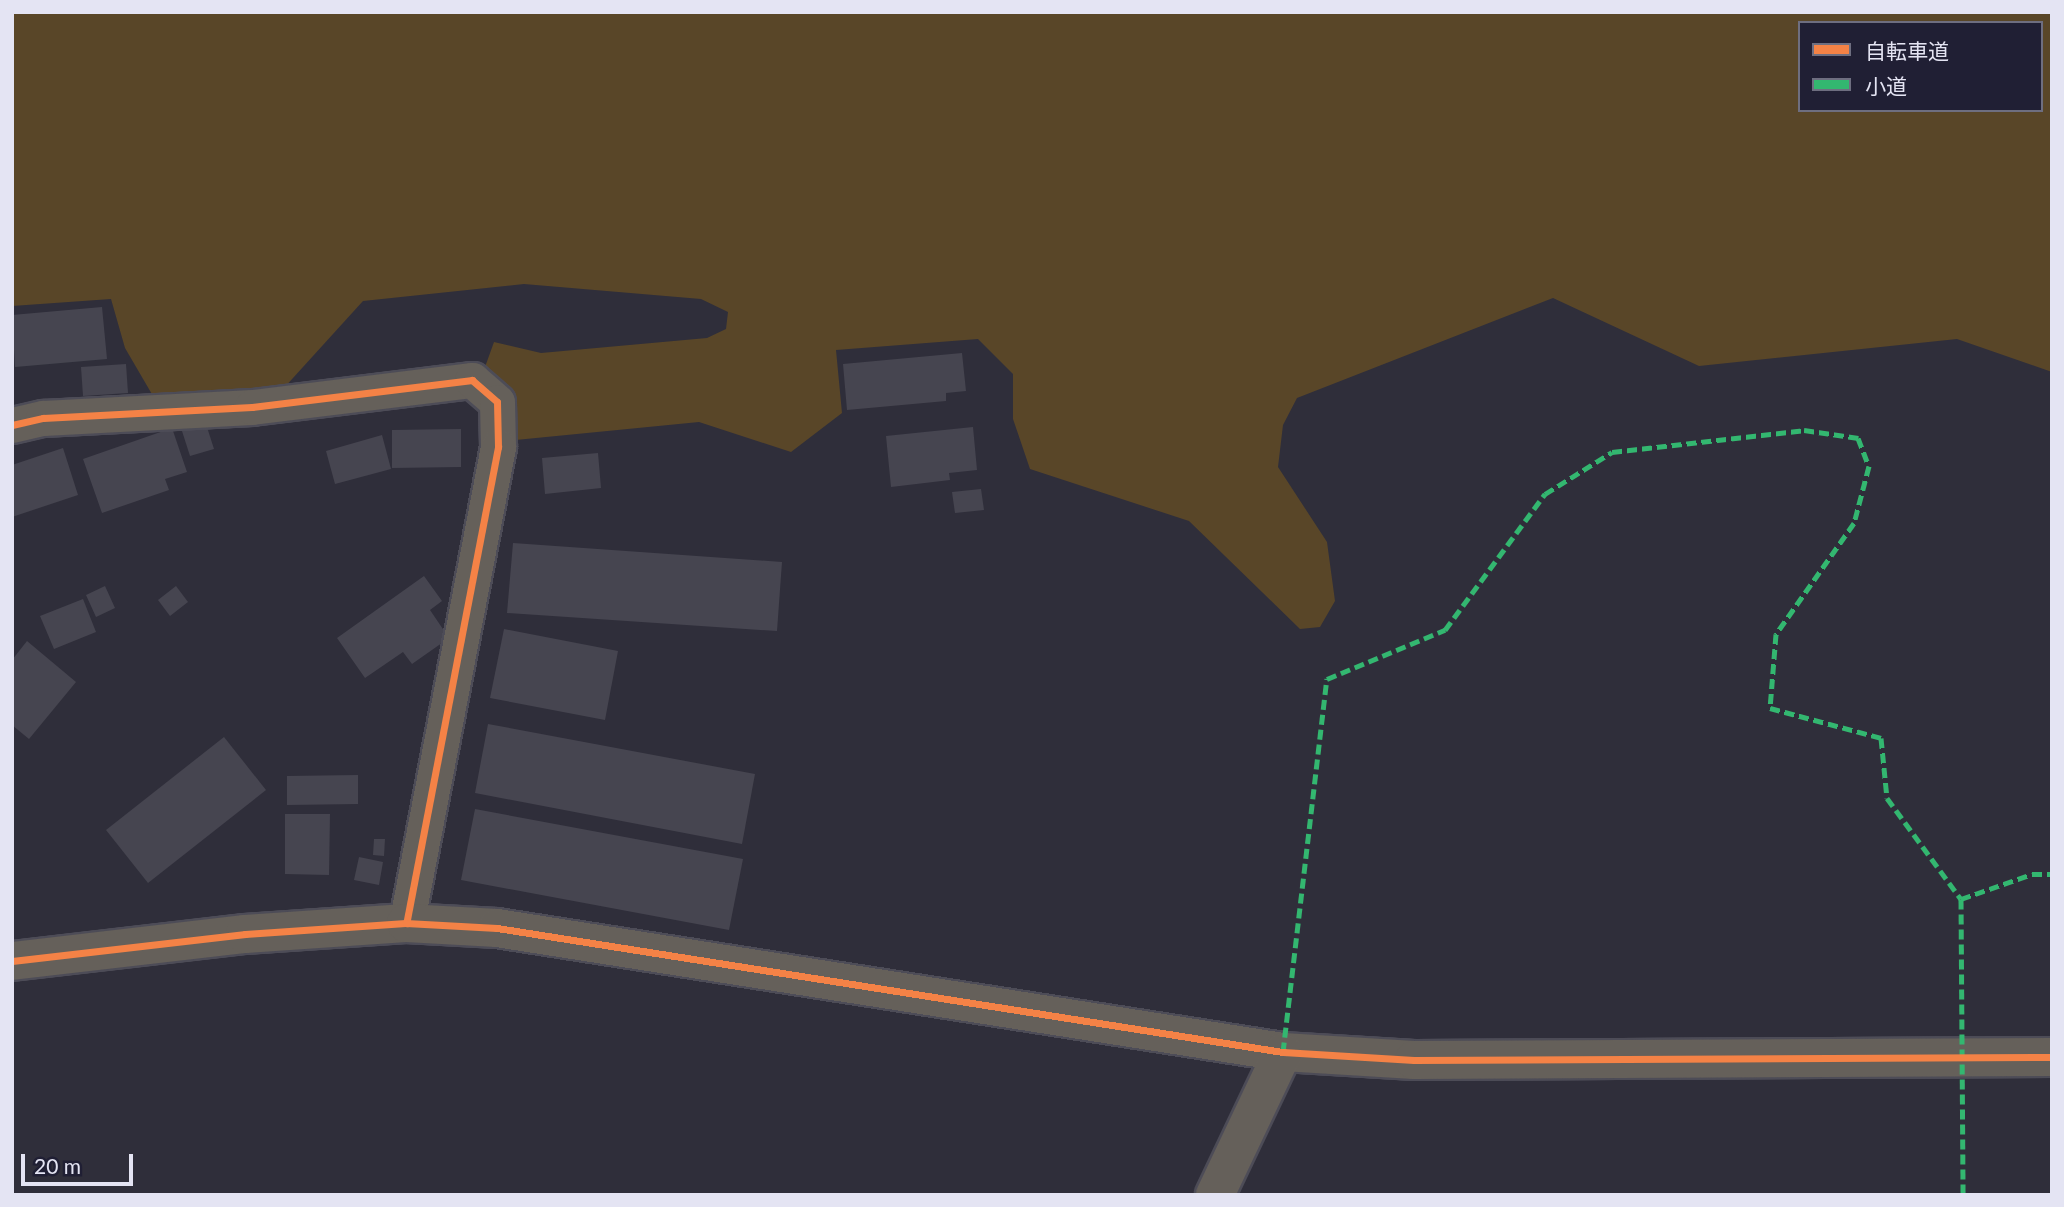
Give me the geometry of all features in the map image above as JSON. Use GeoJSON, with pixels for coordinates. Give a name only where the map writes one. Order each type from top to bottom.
{"type":"FeatureCollection","features":[{"type":"Feature","properties":{"kind":"street"},"geometry":{"type":"LineString","coordinates":[[12,425],[43,418],[252,407],[472,380],[497,402],[498,447],[406,923]]}},
{"type":"Feature","properties":{"kind":"street"},"geometry":{"type":"LineString","coordinates":[[12,961],[245,934],[406,923],[497,928],[1283,1052],[1414,1060],[2052,1057]]}},
{"type":"Feature","properties":{"kind":"street"},"geometry":{"type":"LineString","coordinates":[[1215,1195],[1283,1052]]}},
{"type":"Feature","properties":{"kind":"shaded area"},"geometry":{"type":"Polygon","coordinates":[[[12,12],[2052,12],[2052,372],[1957,339],[1699,366],[1553,298],[1297,398],[1283,425],[1278,467],[1327,542],[1335,601],[1320,627],[1300,629],[1189,521],[1030,469],[1013,419],[1013,374],[978,339],[836,350],[842,413],[791,452],[699,422],[505,441],[507,401],[485,367],[494,342],[541,353],[707,338],[726,329],[728,312],[701,299],[524,284],[363,301],[283,389],[153,396],[125,348],[111,299],[12,306],[12,12]]]}},
{"type":"Feature","properties":{"kind":"building"},"geometry":{"type":"Polygon","coordinates":[[[102,307],[107,359],[15,367],[12,315],[102,307]]]}},
{"type":"Feature","properties":{"kind":"building"},"geometry":{"type":"Polygon","coordinates":[[[962,353],[966,391],[946,393],[946,401],[847,410],[843,364],[962,353]]]}},
{"type":"Feature","properties":{"kind":"building"},"geometry":{"type":"Polygon","coordinates":[[[126,364],[128,393],[83,396],[81,367],[126,364]]]}},
{"type":"Feature","properties":{"kind":"building"},"geometry":{"type":"Polygon","coordinates":[[[206,424],[214,449],[190,456],[182,431],[206,424]]]}},
{"type":"Feature","properties":{"kind":"building"},"geometry":{"type":"Polygon","coordinates":[[[973,427],[977,470],[949,473],[950,480],[891,487],[886,436],[973,427]]]}},
{"type":"Feature","properties":{"kind":"building"},"geometry":{"type":"Polygon","coordinates":[[[172,428],[187,472],[165,479],[169,490],[102,513],[83,459],[172,428]]]}},
{"type":"Feature","properties":{"kind":"building"},"geometry":{"type":"Polygon","coordinates":[[[461,429],[461,467],[392,468],[392,430],[461,429]]]}},
{"type":"Feature","properties":{"kind":"building"},"geometry":{"type":"Polygon","coordinates":[[[382,435],[391,469],[335,484],[326,451],[382,435]]]}},
{"type":"Feature","properties":{"kind":"building"},"geometry":{"type":"Polygon","coordinates":[[[63,448],[78,495],[12,517],[12,465],[63,448]]]}},
{"type":"Feature","properties":{"kind":"building"},"geometry":{"type":"Polygon","coordinates":[[[598,453],[601,488],[545,494],[542,458],[598,453]]]}},
{"type":"Feature","properties":{"kind":"building"},"geometry":{"type":"Polygon","coordinates":[[[981,489],[984,510],[955,513],[952,492],[981,489]]]}},
{"type":"Feature","properties":{"kind":"building"},"geometry":{"type":"Polygon","coordinates":[[[513,543],[782,562],[777,631],[507,613],[513,543]]]}},
{"type":"Feature","properties":{"kind":"building"},"geometry":{"type":"Polygon","coordinates":[[[424,576],[442,601],[430,610],[449,638],[412,664],[403,652],[365,678],[337,638],[424,576]]]}},
{"type":"Feature","properties":{"kind":"building"},"geometry":{"type":"Polygon","coordinates":[[[105,586],[115,608],[96,617],[86,595],[105,586]]]}},
{"type":"Feature","properties":{"kind":"building"},"geometry":{"type":"Polygon","coordinates":[[[176,586],[188,602],[170,616],[158,600],[176,586]]]}},
{"type":"Feature","properties":{"kind":"building"},"geometry":{"type":"Polygon","coordinates":[[[83,599],[96,632],[54,649],[40,616],[83,599]]]}},
{"type":"Feature","properties":{"kind":"building"},"geometry":{"type":"Polygon","coordinates":[[[504,629],[618,651],[605,720],[490,698],[504,629]]]}},
{"type":"Feature","properties":{"kind":"building"},"geometry":{"type":"Polygon","coordinates":[[[27,641],[76,682],[29,739],[12,725],[12,660],[27,641]]]}},
{"type":"Feature","properties":{"kind":"building"},"geometry":{"type":"Polygon","coordinates":[[[488,724],[755,774],[742,844],[475,793],[488,724]]]}},
{"type":"Feature","properties":{"kind":"building"},"geometry":{"type":"Polygon","coordinates":[[[224,737],[266,790],[148,883],[106,830],[224,737]]]}},
{"type":"Feature","properties":{"kind":"building"},"geometry":{"type":"Polygon","coordinates":[[[358,775],[358,804],[287,805],[287,776],[358,775]]]}},
{"type":"Feature","properties":{"kind":"building"},"geometry":{"type":"Polygon","coordinates":[[[475,809],[743,859],[729,930],[461,880],[475,809]]]}},
{"type":"Feature","properties":{"kind":"building"},"geometry":{"type":"Polygon","coordinates":[[[285,814],[330,814],[329,875],[285,874],[285,814]]]}},
{"type":"Feature","properties":{"kind":"building"},"geometry":{"type":"Polygon","coordinates":[[[374,839],[385,839],[384,856],[373,855],[374,839]]]}},
{"type":"Feature","properties":{"kind":"building"},"geometry":{"type":"Polygon","coordinates":[[[359,857],[383,862],[379,885],[354,880],[359,857]]]}},
{"type":"Feature","properties":{"kind":"marked path"},"geometry":{"type":"LineString","coordinates":[[1283,1052],[1327,679],[1445,630],[1545,494],[1612,452],[1804,430],[1858,438],[1869,466],[1854,523],[1776,634],[1770,708],[1881,738],[1887,798],[1961,899],[1963,1195]]}},
{"type":"Feature","properties":{"kind":"marked path"},"geometry":{"type":"LineString","coordinates":[[1961,899],[2032,874],[2052,874]]}},
{"type":"Feature","properties":{"kind":"cycle path"},"geometry":{"type":"LineString","coordinates":[[12,425],[43,418],[252,407],[472,380],[497,402],[498,447],[406,923]]}},
{"type":"Feature","properties":{"kind":"cycle path"},"geometry":{"type":"LineString","coordinates":[[12,961],[245,934],[406,923],[497,928],[1283,1052],[1414,1060],[2052,1057]]}}]}
